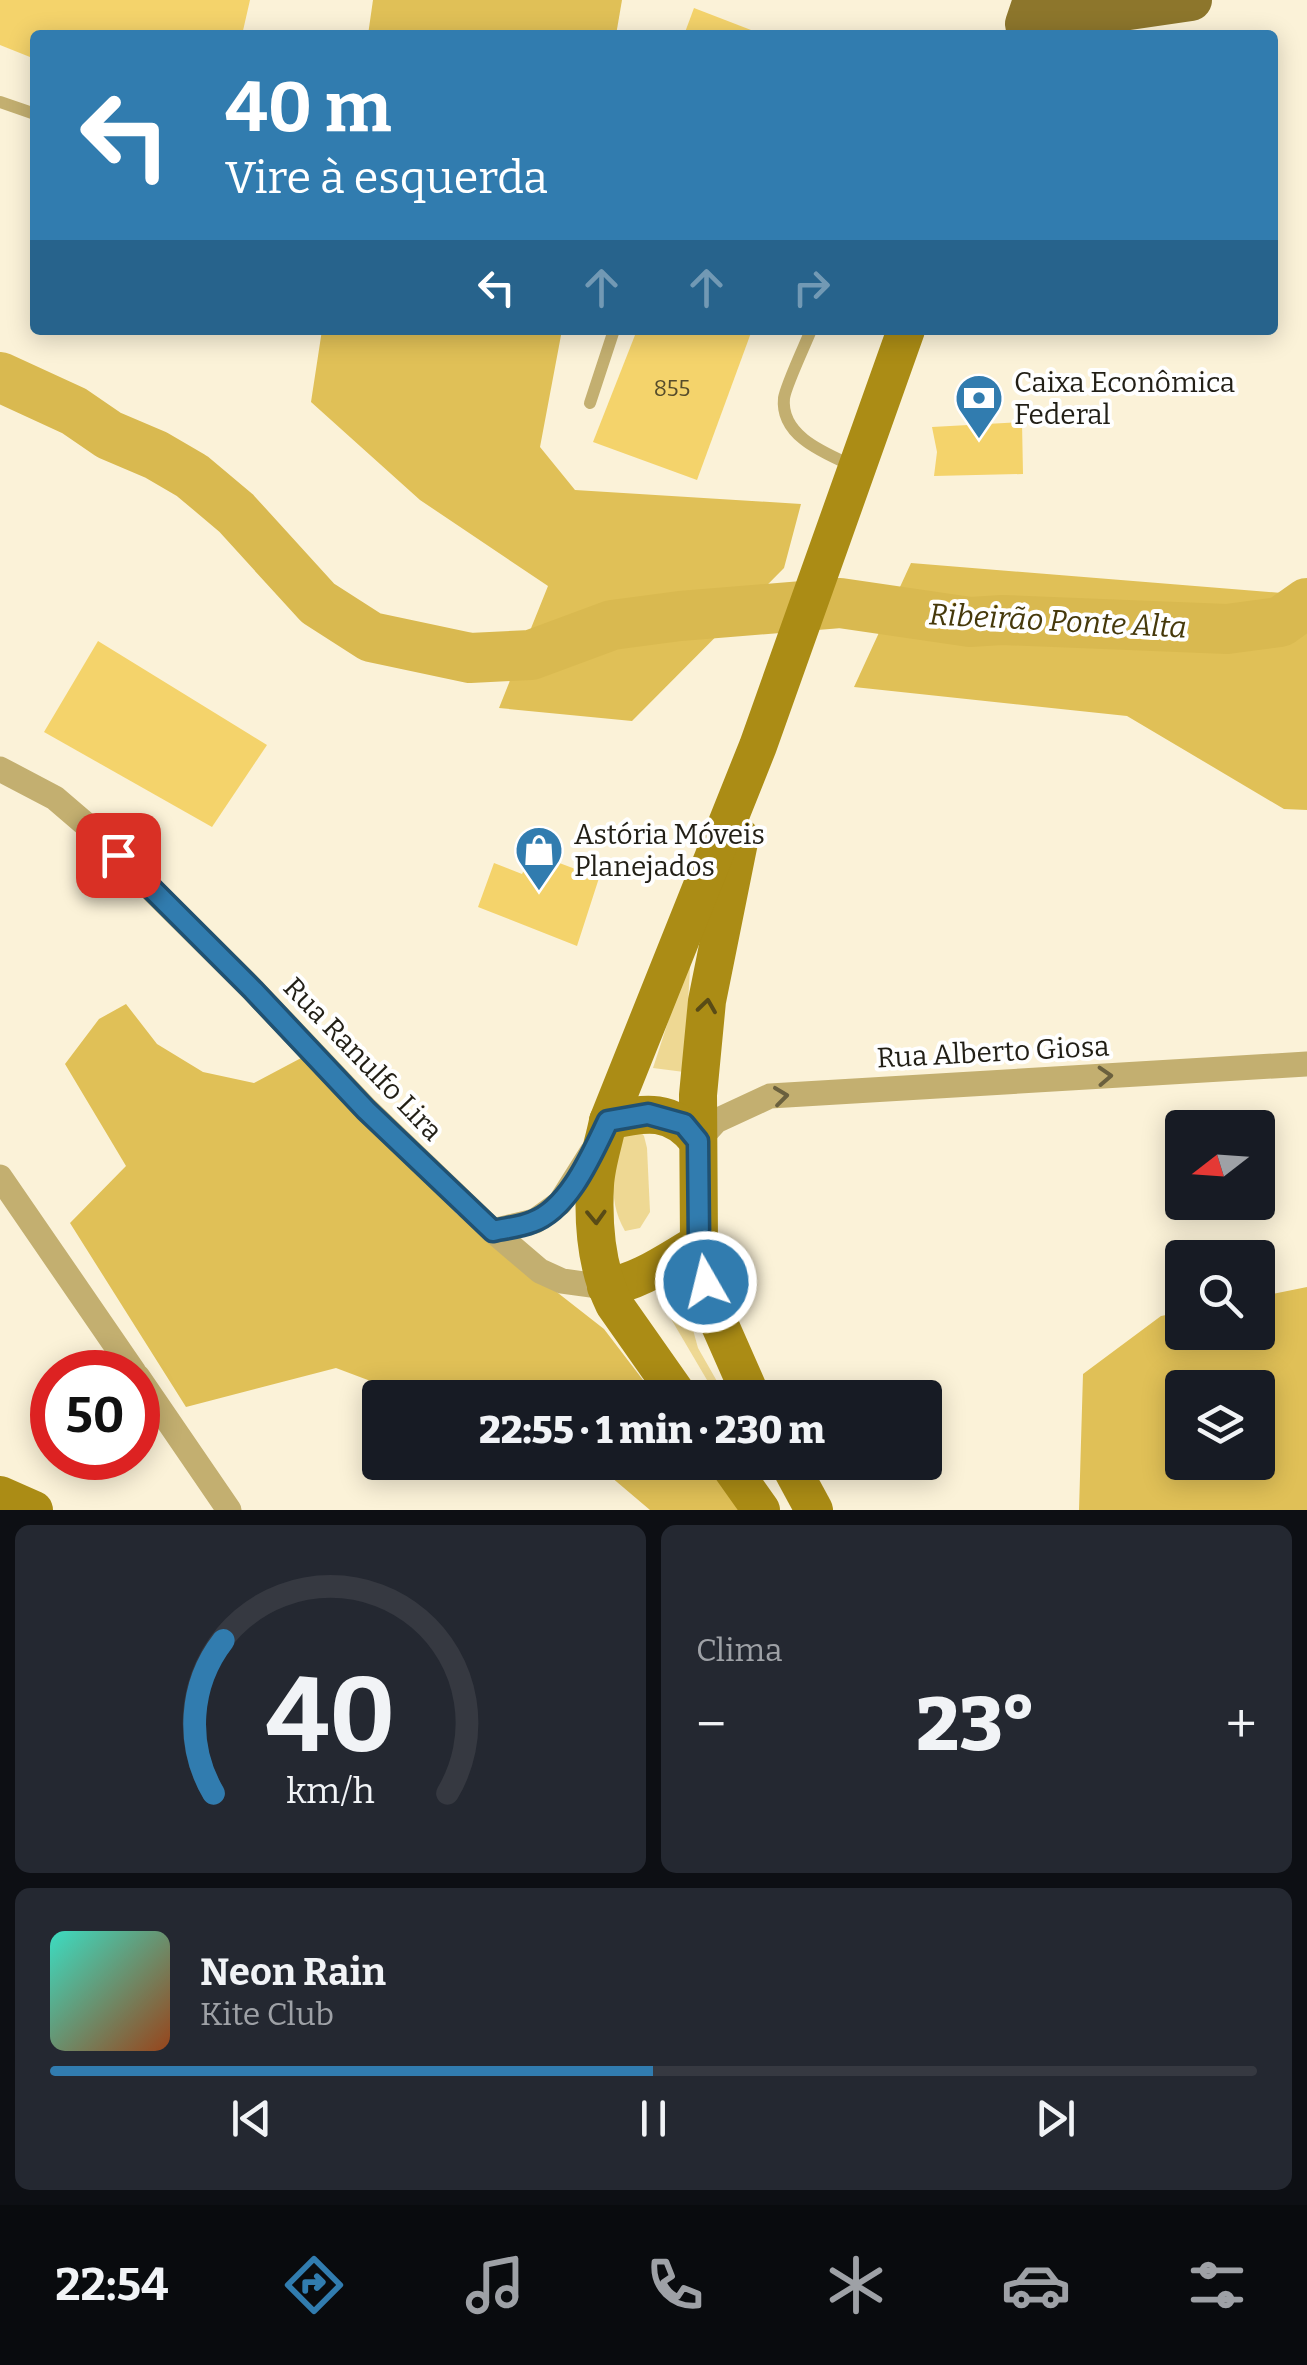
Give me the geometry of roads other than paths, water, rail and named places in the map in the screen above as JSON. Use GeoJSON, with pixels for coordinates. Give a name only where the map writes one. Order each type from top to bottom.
{"type":"FeatureCollection","features":[{"type":"Feature","properties":{"kind":"main road"},"geometry":{"type":"LineString","coordinates":[[1026,20],[1084,7],[1191,0]]}},
{"type":"Feature","properties":{"kind":"main road"},"geometry":{"type":"LineString","coordinates":[[667,1380],[606,1287],[597,1238],[595,1182],[608,1121],[758,746],[904,335]]}},
{"type":"Feature","properties":{"kind":"main road"},"geometry":{"type":"LineString","coordinates":[[744,1380],[715,1314],[699,1243],[698,1094],[707,1001],[758,746]]}},
{"type":"Feature","properties":{"kind":"main road"},"geometry":{"type":"LineString","coordinates":[[608,1121],[648,1114],[684,1124],[698,1141]]}},
{"type":"Feature","properties":{"kind":"main road"},"geometry":{"type":"LineString","coordinates":[[606,1287],[642,1276],[699,1243]]}},
{"type":"Feature","properties":{"kind":"main road"},"geometry":{"type":"LineString","coordinates":[[739,1480],[761,1510]]}},
{"type":"Feature","properties":{"kind":"main road"},"geometry":{"type":"LineString","coordinates":[[798,1480],[814,1510]]}},
{"type":"Feature","properties":{"kind":"main road"},"geometry":{"type":"LineString","coordinates":[[0,1495],[34,1510]]}},
{"type":"Feature","properties":{"kind":"street","name":"Rua Ranulfo Lira"},"geometry":{"type":"LineString","coordinates":[[0,769],[55,798],[90,828],[253,990],[366,1110],[493,1231],[540,1271],[562,1281],[606,1287]]}},
{"type":"Feature","properties":{"kind":"street","name":"Rua Alberto Giosa"},"geometry":{"type":"LineString","coordinates":[[698,1141],[716,1122],[770,1096],[1307,1064]]}},
{"type":"Feature","properties":{"kind":"street"},"geometry":{"type":"LineString","coordinates":[[493,1231],[535,1222],[560,1203],[587,1163],[608,1121]]}},
{"type":"Feature","properties":{"kind":"street"},"geometry":{"type":"LineString","coordinates":[[0,1177],[119,1350]]}},
{"type":"Feature","properties":{"kind":"street"},"geometry":{"type":"LineString","coordinates":[[160,1410],[229,1510]]}},
{"type":"Feature","properties":{"kind":"lane"},"geometry":{"type":"LineString","coordinates":[[0,102],[30,112]]}},
{"type":"Feature","properties":{"kind":"lane"},"geometry":{"type":"LineString","coordinates":[[590,402],[612,335]]}},
{"type":"Feature","properties":{"kind":"lane"},"geometry":{"type":"LineString","coordinates":[[809,335],[784,399],[790,424],[806,444],[857,468]]}},
{"type":"Feature","properties":{"kind":"waterway","name":"Ribeirão Ponte Alta"},"geometry":{"type":"LineString","coordinates":[[0,377],[74,411],[109,435],[192,476],[236,513],[318,603],[371,637],[470,658],[531,655],[612,625],[840,603],[970,622],[1227,629],[1280,622],[1307,603]]}},
{"type":"Feature","properties":{"kind":"place","name":"Caixa Econômica Federal"},"geometry":{"type":"Point","coordinates":[979,440]}},
{"type":"Feature","properties":{"kind":"place","name":"Astória Móveis Planejados"},"geometry":{"type":"Point","coordinates":[539,892]}}]}
